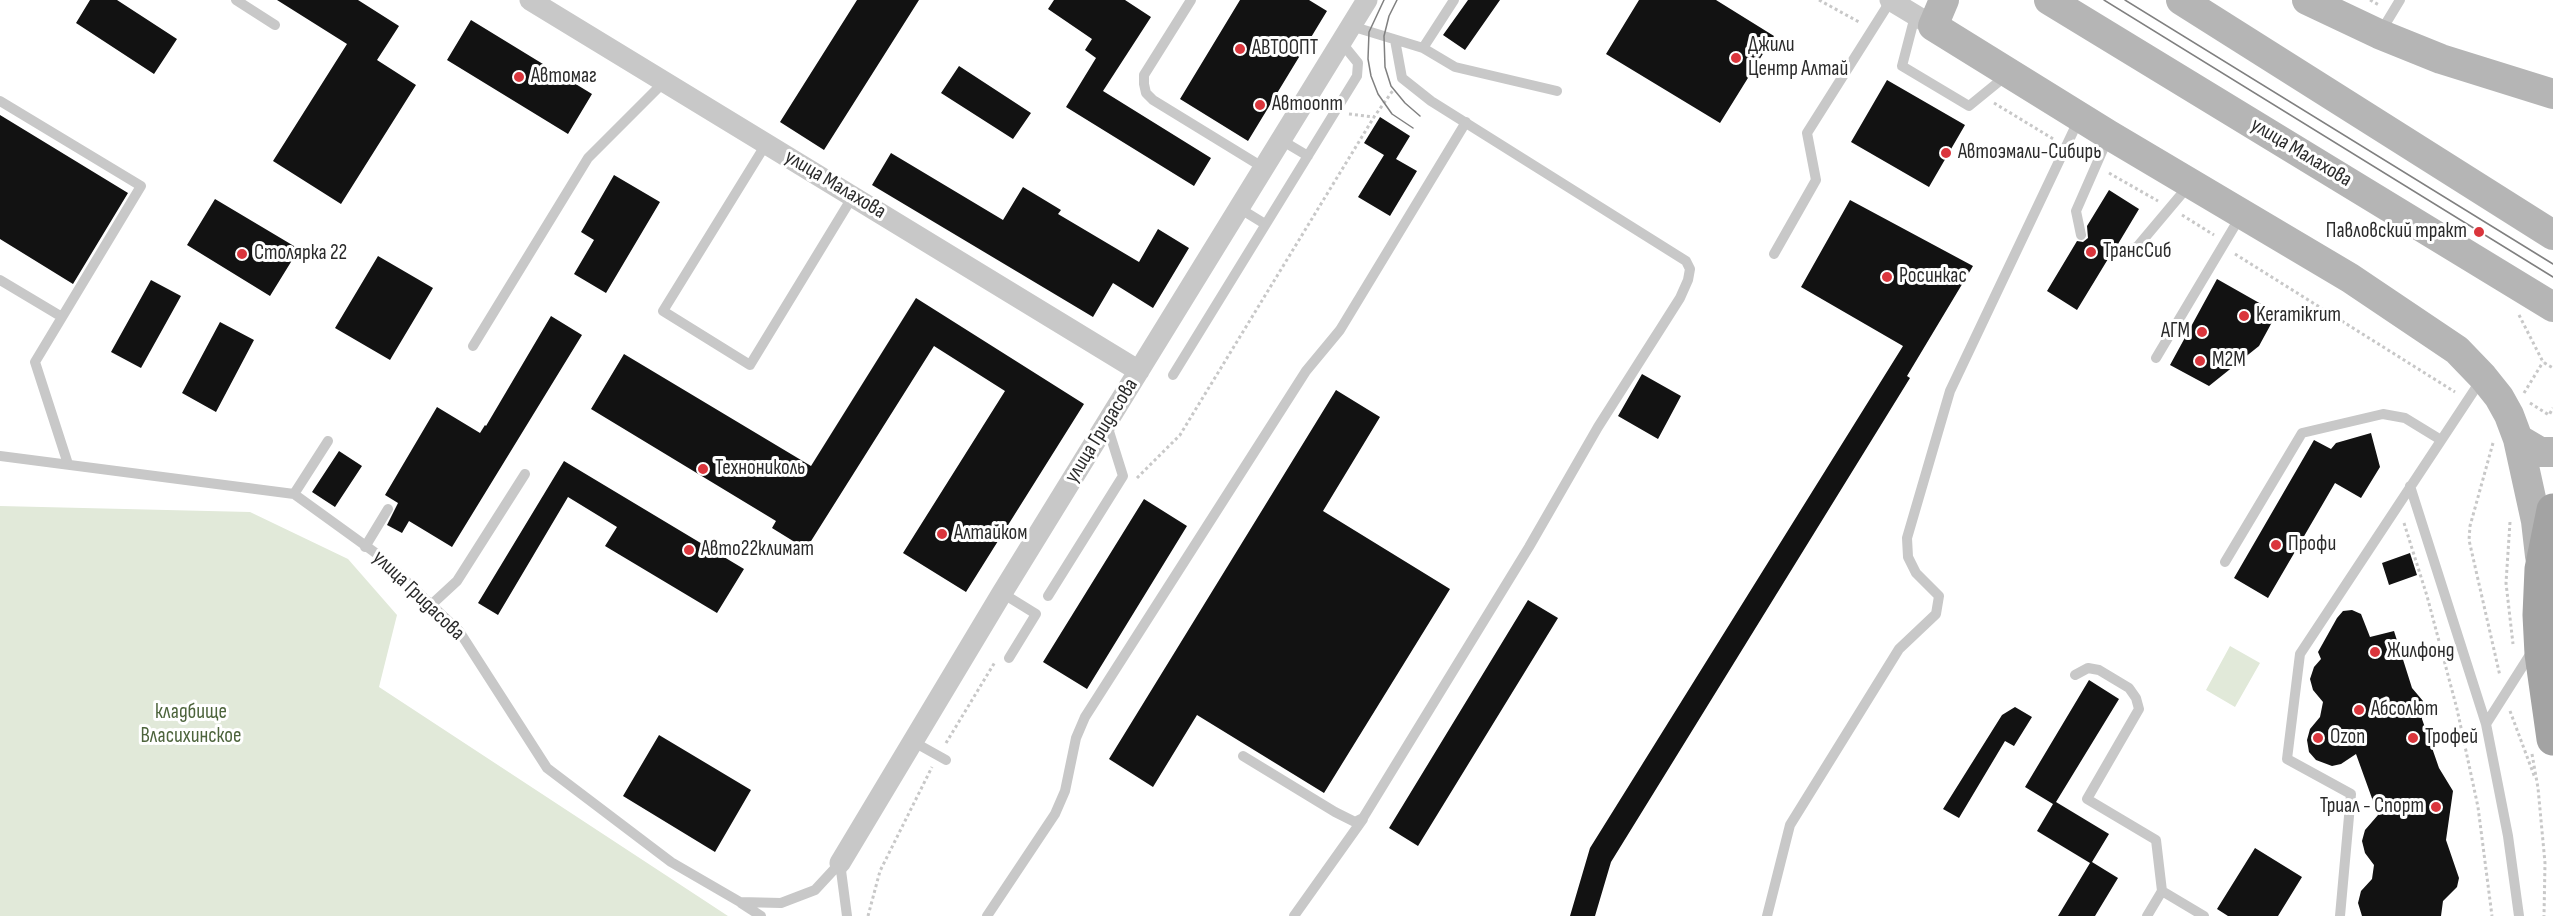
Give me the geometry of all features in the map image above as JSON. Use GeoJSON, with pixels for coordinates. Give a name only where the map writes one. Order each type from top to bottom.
{"type":"FeatureCollection","features":[{"type":"Feature","properties":{"kind":"main road","name":"улица Малахова"},"geometry":{"type":"LineString","coordinates":[[2049,0],[2553,307]]}},
{"type":"Feature","properties":{"kind":"main road"},"geometry":{"type":"LineString","coordinates":[[2181,0],[2553,235]]}},
{"type":"Feature","properties":{"kind":"main road"},"geometry":{"type":"LineString","coordinates":[[2312,1],[2379,34],[2441,58],[2553,94]]}},
{"type":"Feature","properties":{"kind":"main road"},"geometry":{"type":"LineString","coordinates":[[1931,14],[2008,74],[2350,278],[2420,324],[2457,350],[2483,377],[2499,397],[2509,415],[2506,437],[2536,521],[2553,739]]}},
{"type":"Feature","properties":{"kind":"main road"},"geometry":{"type":"LineString","coordinates":[[2506,437],[2540,452],[2553,452]]}},
{"type":"Feature","properties":{"kind":"main road"},"geometry":{"type":"LineString","coordinates":[[2541,569],[2553,510]]}},
{"type":"Feature","properties":{"kind":"street","name":"улица Малахова"},"geometry":{"type":"LineString","coordinates":[[530,0],[1139,371]]}},
{"type":"Feature","properties":{"kind":"street","name":"улица Гридасова"},"geometry":{"type":"LineString","coordinates":[[840,863],[1002,593],[1367,0]]}},
{"type":"Feature","properties":{"kind":"street"},"geometry":{"type":"LineString","coordinates":[[1890,0],[1931,14]]}},
{"type":"Feature","properties":{"kind":"lane"},"geometry":{"type":"LineString","coordinates":[[236,0],[275,25]]}},
{"type":"Feature","properties":{"kind":"lane"},"geometry":{"type":"LineString","coordinates":[[1191,0],[1144,75],[1146,93],[1153,100],[1264,168]]}},
{"type":"Feature","properties":{"kind":"lane"},"geometry":{"type":"LineString","coordinates":[[1422,48],[1454,0]]}},
{"type":"Feature","properties":{"kind":"lane"},"geometry":{"type":"LineString","coordinates":[[1774,254],[1816,180],[1807,134],[1890,0]]}},
{"type":"Feature","properties":{"kind":"lane"},"geometry":{"type":"LineString","coordinates":[[2379,34],[2400,0]]}},
{"type":"Feature","properties":{"kind":"lane"},"geometry":{"type":"LineString","coordinates":[[1931,14],[1902,66],[1969,106],[2008,74]]}},
{"type":"Feature","properties":{"kind":"lane"},"geometry":{"type":"LineString","coordinates":[[1173,375],[1357,76],[1358,63],[1346,34],[1395,40],[1422,48],[1455,67],[1557,91]]}},
{"type":"Feature","properties":{"kind":"lane"},"geometry":{"type":"LineString","coordinates":[[1294,916],[1363,818],[1689,280],[1690,269],[1686,261],[1431,101],[1402,78],[1395,40]]}},
{"type":"Feature","properties":{"kind":"lane"},"geometry":{"type":"LineString","coordinates":[[473,346],[588,158],[664,82]]}},
{"type":"Feature","properties":{"kind":"lane"},"geometry":{"type":"LineString","coordinates":[[0,101],[141,186],[35,362],[68,464]]}},
{"type":"Feature","properties":{"kind":"lane"},"geometry":{"type":"LineString","coordinates":[[1767,916],[1790,825],[1899,649],[1936,614],[1939,596],[1916,573],[1908,557],[1907,538],[1950,391],[2080,117]]}},
{"type":"Feature","properties":{"kind":"lane"},"geometry":{"type":"LineString","coordinates":[[987,916],[1054,814],[1065,791],[1077,738],[1085,717],[1306,371],[1340,330],[1466,122]]}},
{"type":"Feature","properties":{"kind":"lane"},"geometry":{"type":"LineString","coordinates":[[2081,235],[2076,211],[2109,135]]}},
{"type":"Feature","properties":{"kind":"lane"},"geometry":{"type":"LineString","coordinates":[[1281,140],[1308,156]]}},
{"type":"Feature","properties":{"kind":"lane"},"geometry":{"type":"LineString","coordinates":[[766,144],[663,311],[750,365],[853,196]]}},
{"type":"Feature","properties":{"kind":"lane"},"geometry":{"type":"LineString","coordinates":[[2112,253],[2137,247],[2191,184]]}},
{"type":"Feature","properties":{"kind":"lane"},"geometry":{"type":"LineString","coordinates":[[1239,208],[1265,224]]}},
{"type":"Feature","properties":{"kind":"lane"},"geometry":{"type":"LineString","coordinates":[[2156,358],[2242,214]]}},
{"type":"Feature","properties":{"kind":"lane"},"geometry":{"type":"LineString","coordinates":[[0,280],[62,316]]}},
{"type":"Feature","properties":{"kind":"lane"},"geometry":{"type":"LineString","coordinates":[[2340,916],[2352,794],[2287,759],[2300,654],[2483,377]]}},
{"type":"Feature","properties":{"kind":"lane"},"geometry":{"type":"LineString","coordinates":[[2225,562],[2302,433],[2383,414],[2405,418],[2441,440]]}},
{"type":"Feature","properties":{"kind":"lane"},"geometry":{"type":"LineString","coordinates":[[1048,596],[1123,476],[1107,424]]}},
{"type":"Feature","properties":{"kind":"lane"},"geometry":{"type":"LineString","coordinates":[[294,494],[328,441]]}},
{"type":"Feature","properties":{"kind":"lane","name":"улица Гридасова"},"geometry":{"type":"LineString","coordinates":[[0,456],[294,494],[377,554],[459,631],[547,768],[671,862],[740,902],[781,903],[815,890],[840,863]]}},
{"type":"Feature","properties":{"kind":"lane"},"geometry":{"type":"LineString","coordinates":[[431,605],[457,580],[525,474]]}},
{"type":"Feature","properties":{"kind":"lane"},"geometry":{"type":"LineString","coordinates":[[2410,486],[2486,724],[2508,836],[2519,916]]}},
{"type":"Feature","properties":{"kind":"lane"},"geometry":{"type":"LineString","coordinates":[[365,547],[388,509]]}},
{"type":"Feature","properties":{"kind":"lane"},"geometry":{"type":"LineString","coordinates":[[1002,593],[1036,615],[1009,658]]}},
{"type":"Feature","properties":{"kind":"lane"},"geometry":{"type":"LineString","coordinates":[[2486,724],[2504,695],[2545,658]]}},
{"type":"Feature","properties":{"kind":"lane"},"geometry":{"type":"LineString","coordinates":[[2075,675],[2088,668],[2098,670],[2128,687],[2136,698],[2139,709],[2087,798],[2156,840],[2162,891],[2147,916]]}},
{"type":"Feature","properties":{"kind":"lane"},"geometry":{"type":"LineString","coordinates":[[912,741],[942,758]]}},
{"type":"Feature","properties":{"kind":"lane"},"geometry":{"type":"LineString","coordinates":[[1243,756],[1335,812],[1355,822],[1363,818]]}},
{"type":"Feature","properties":{"kind":"lane"},"geometry":{"type":"LineString","coordinates":[[840,863],[848,916]]}},
{"type":"Feature","properties":{"kind":"lane"},"geometry":{"type":"LineString","coordinates":[[2162,891],[2204,916]]}},
{"type":"Feature","properties":{"kind":"lane"},"geometry":{"type":"LineString","coordinates":[[740,902],[761,916]]}},
{"type":"Feature","properties":{"kind":"path"},"geometry":{"type":"LineString","coordinates":[[1114,490],[1132,482],[1180,435],[1374,117],[1402,78]]}},
{"type":"Feature","properties":{"kind":"path"},"geometry":{"type":"LineString","coordinates":[[2514,305],[2543,362],[2553,368]]}},
{"type":"Feature","properties":{"kind":"path"},"geometry":{"type":"LineString","coordinates":[[2543,362],[2521,398],[2549,415],[2553,408]]}},
{"type":"Feature","properties":{"kind":"path"},"geometry":{"type":"LineString","coordinates":[[2506,437],[2470,526],[2469,540],[2504,695],[2538,788]]}},
{"type":"Feature","properties":{"kind":"path"},"geometry":{"type":"LineString","coordinates":[[2398,504],[2427,596],[2459,720],[2478,807],[2492,916]]}},
{"type":"Feature","properties":{"kind":"path"},"geometry":{"type":"LineString","coordinates":[[2412,547],[2428,542]]}},
{"type":"Feature","properties":{"kind":"path"},"geometry":{"type":"LineString","coordinates":[[868,916],[880,871],[908,811],[942,758],[994,662],[1009,658]]}},
{"type":"Feature","properties":{"kind":"green space","name":"кладбище Власихинское"},"geometry":{"type":"Polygon","coordinates":[[[0,506],[250,512],[348,559],[397,615],[379,687],[728,916],[0,916],[0,506]]]}},
{"type":"Feature","properties":{"kind":"green space"},"geometry":{"type":"Polygon","coordinates":[[[2230,646],[2260,663],[2235,707],[2206,690],[2230,646]]]}},
{"type":"Feature","properties":{"kind":"building"},"geometry":{"type":"Polygon","coordinates":[[[90,0],[117,0],[177,39],[154,74],[76,23],[90,0]]]}},
{"type":"Feature","properties":{"kind":"building"},"geometry":{"type":"Polygon","coordinates":[[[277,0],[358,0],[399,26],[377,60],[416,85],[341,204],[273,161],[347,44],[277,0]]]}},
{"type":"Feature","properties":{"kind":"building"},"geometry":{"type":"Polygon","coordinates":[[[857,0],[919,0],[824,150],[780,122],[857,0]]]}},
{"type":"Feature","properties":{"kind":"building"},"geometry":{"type":"Polygon","coordinates":[[[1054,0],[1125,0],[1151,17],[1103,91],[1211,158],[1194,186],[1066,107],[1096,58],[1085,50],[1092,39],[1048,9],[1054,0]]]}},
{"type":"Feature","properties":{"kind":"building","name":"АВТООПТ"},"geometry":{"type":"Polygon","coordinates":[[[1240,0],[1309,0],[1327,11],[1248,141],[1180,99],[1240,0]]]}},
{"type":"Feature","properties":{"kind":"building"},"geometry":{"type":"Polygon","coordinates":[[[1468,0],[1500,0],[1465,50],[1443,35],[1468,0]]]}},
{"type":"Feature","properties":{"kind":"building"},"geometry":{"type":"Polygon","coordinates":[[[1639,0],[1716,0],[1774,36],[1720,123],[1606,54],[1639,0]]]}},
{"type":"Feature","properties":{"kind":"building","name":"Автомаг"},"geometry":{"type":"Polygon","coordinates":[[[471,20],[592,94],[568,134],[447,60],[471,20]]]}},
{"type":"Feature","properties":{"kind":"building"},"geometry":{"type":"Polygon","coordinates":[[[959,66],[1031,113],[1013,139],[941,93],[959,66]]]}},
{"type":"Feature","properties":{"kind":"building"},"geometry":{"type":"Polygon","coordinates":[[[1887,80],[1965,125],[1929,187],[1851,142],[1887,80]]]}},
{"type":"Feature","properties":{"kind":"building"},"geometry":{"type":"Polygon","coordinates":[[[0,115],[128,193],[73,284],[0,239],[0,115]]]}},
{"type":"Feature","properties":{"kind":"building"},"geometry":{"type":"Polygon","coordinates":[[[1380,117],[1410,136],[1396,159],[1417,171],[1390,216],[1358,197],[1384,155],[1364,143],[1380,117]]]}},
{"type":"Feature","properties":{"kind":"building"},"geometry":{"type":"Polygon","coordinates":[[[891,153],[1003,220],[1023,187],[1061,210],[1058,214],[1139,262],[1158,229],[1189,248],[1153,308],[1113,283],[1093,317],[872,185],[891,153]]]}},
{"type":"Feature","properties":{"kind":"building"},"geometry":{"type":"Polygon","coordinates":[[[614,175],[660,202],[606,293],[574,274],[594,240],[581,232],[614,175]]]}},
{"type":"Feature","properties":{"kind":"building"},"geometry":{"type":"Polygon","coordinates":[[[2109,190],[2139,209],[2118,244],[2106,248],[2105,254],[2108,259],[2077,310],[2047,291],[2077,241],[2083,242],[2088,238],[2087,226],[2109,190]]]}},
{"type":"Feature","properties":{"kind":"building"},"geometry":{"type":"Polygon","coordinates":[[[215,199],[299,249],[270,296],[187,245],[215,199]]]}},
{"type":"Feature","properties":{"kind":"building"},"geometry":{"type":"Polygon","coordinates":[[[1850,200],[1973,266],[1907,376],[1910,378],[1611,862],[1595,916],[1570,916],[1590,848],[1903,346],[1801,287],[1850,200]]]}},
{"type":"Feature","properties":{"kind":"building"},"geometry":{"type":"Polygon","coordinates":[[[378,256],[433,288],[390,360],[335,328],[378,256]]]}},
{"type":"Feature","properties":{"kind":"building"},"geometry":{"type":"Polygon","coordinates":[[[2217,279],[2277,313],[2259,346],[2209,386],[2170,365],[2217,279]]]}},
{"type":"Feature","properties":{"kind":"building"},"geometry":{"type":"Polygon","coordinates":[[[151,280],[181,296],[141,368],[111,352],[151,280]]]}},
{"type":"Feature","properties":{"kind":"building"},"geometry":{"type":"Polygon","coordinates":[[[916,298],[1084,404],[966,592],[903,553],[1005,391],[934,346],[806,549],[772,528],[776,521],[591,409],[624,354],[811,466],[916,298]]]}},
{"type":"Feature","properties":{"kind":"building"},"geometry":{"type":"Polygon","coordinates":[[[551,316],[582,335],[452,547],[409,521],[402,533],[387,525],[398,503],[385,495],[437,407],[480,433],[551,316]]]}},
{"type":"Feature","properties":{"kind":"building"},"geometry":{"type":"Polygon","coordinates":[[[220,322],[254,340],[216,412],[182,393],[220,322]]]}},
{"type":"Feature","properties":{"kind":"building"},"geometry":{"type":"Polygon","coordinates":[[[1642,374],[1681,396],[1658,439],[1618,416],[1642,374]]]}},
{"type":"Feature","properties":{"kind":"building"},"geometry":{"type":"Polygon","coordinates":[[[1336,390],[1380,417],[1323,511],[1450,589],[1324,793],[1197,715],[1153,787],[1109,759],[1336,390]]]}},
{"type":"Feature","properties":{"kind":"building"},"geometry":{"type":"Polygon","coordinates":[[[2371,433],[2380,467],[2361,498],[2335,483],[2268,598],[2234,578],[2314,440],[2331,449],[2336,443],[2371,433]]]}},
{"type":"Feature","properties":{"kind":"building"},"geometry":{"type":"Polygon","coordinates":[[[339,451],[362,466],[335,507],[312,492],[339,451]]]}},
{"type":"Feature","properties":{"kind":"building"},"geometry":{"type":"Polygon","coordinates":[[[564,461],[744,569],[717,613],[605,546],[617,527],[568,497],[498,615],[478,603],[564,461]]]}},
{"type":"Feature","properties":{"kind":"building"},"geometry":{"type":"Polygon","coordinates":[[[1144,499],[1187,526],[1087,689],[1043,662],[1144,499]]]}},
{"type":"Feature","properties":{"kind":"building"},"geometry":{"type":"Polygon","coordinates":[[[2410,553],[2417,575],[2389,585],[2382,563],[2410,553]]]}},
{"type":"Feature","properties":{"kind":"building"},"geometry":{"type":"Polygon","coordinates":[[[1528,600],[1558,618],[1418,846],[1389,828],[1528,600]]]}},
{"type":"Feature","properties":{"kind":"building"},"geometry":{"type":"Polygon","coordinates":[[[2352,610],[2361,614],[2370,637],[2394,631],[2412,688],[2423,701],[2422,719],[2439,768],[2453,791],[2446,840],[2459,878],[2457,887],[2443,901],[2441,916],[2362,916],[2358,903],[2361,891],[2372,879],[2374,865],[2365,853],[2362,841],[2365,830],[2378,815],[2356,754],[2341,764],[2332,766],[2316,760],[2309,752],[2307,740],[2310,729],[2320,717],[2323,702],[2313,690],[2310,679],[2314,667],[2321,659],[2318,652],[2337,618],[2343,611],[2352,610]]]}},
{"type":"Feature","properties":{"kind":"building"},"geometry":{"type":"Polygon","coordinates":[[[2089,680],[2119,699],[2056,802],[2109,834],[2092,862],[2118,878],[2095,916],[2058,916],[2090,863],[2037,831],[2053,804],[2025,787],[2089,680]]]}},
{"type":"Feature","properties":{"kind":"building"},"geometry":{"type":"Polygon","coordinates":[[[2015,707],[2032,717],[2014,746],[2005,741],[1959,818],[1943,809],[2002,715],[2015,707]]]}},
{"type":"Feature","properties":{"kind":"building"},"geometry":{"type":"Polygon","coordinates":[[[659,735],[751,790],[715,852],[623,796],[659,735]]]}},
{"type":"Feature","properties":{"kind":"building"},"geometry":{"type":"Polygon","coordinates":[[[2255,848],[2302,877],[2278,916],[2228,916],[2217,909],[2255,848]]]}},
{"type":"Feature","properties":{"kind":"tram line"},"geometry":{"type":"LineString","coordinates":[[1384,0],[1369,32],[1368,59],[1371,76],[1378,94],[1392,114],[1413,128]]}},
{"type":"Feature","properties":{"kind":"tram line"},"geometry":{"type":"LineString","coordinates":[[1397,0],[1389,16],[1384,36],[1385,67],[1391,86],[1420,116]]}},
{"type":"Feature","properties":{"kind":"tram line"},"geometry":{"type":"LineString","coordinates":[[2104,0],[2553,277]]}},
{"type":"Feature","properties":{"kind":"tram line"},"geometry":{"type":"LineString","coordinates":[[2125,0],[2553,264]]}},
{"type":"Feature","properties":{"kind":"place","name":"АВТООПТ"},"geometry":{"type":"Point","coordinates":[1240,49]}},
{"type":"Feature","properties":{"kind":"place","name":"Джили Центр Алтай"},"geometry":{"type":"Point","coordinates":[1736,58]}},
{"type":"Feature","properties":{"kind":"place","name":"Автомаг"},"geometry":{"type":"Point","coordinates":[519,77]}},
{"type":"Feature","properties":{"kind":"place","name":"Автоопт"},"geometry":{"type":"Point","coordinates":[1260,105]}},
{"type":"Feature","properties":{"kind":"place","name":"Автоэмали-Сибирь"},"geometry":{"type":"Point","coordinates":[1946,153]}},
{"type":"Feature","properties":{"kind":"place","name":"Павловский тракт"},"geometry":{"type":"Point","coordinates":[2479,232]}},
{"type":"Feature","properties":{"kind":"place","name":"ТрансСиб"},"geometry":{"type":"Point","coordinates":[2091,252]}},
{"type":"Feature","properties":{"kind":"place","name":"Столярка 22"},"geometry":{"type":"Point","coordinates":[242,254]}},
{"type":"Feature","properties":{"kind":"place","name":"Росинкас"},"geometry":{"type":"Point","coordinates":[1887,277]}},
{"type":"Feature","properties":{"kind":"place","name":"Keramikrum"},"geometry":{"type":"Point","coordinates":[2244,316]}},
{"type":"Feature","properties":{"kind":"place","name":"АГМ"},"geometry":{"type":"Point","coordinates":[2202,332]}},
{"type":"Feature","properties":{"kind":"place","name":"М2М"},"geometry":{"type":"Point","coordinates":[2200,361]}},
{"type":"Feature","properties":{"kind":"place","name":"Технониколь"},"geometry":{"type":"Point","coordinates":[703,469]}},
{"type":"Feature","properties":{"kind":"place","name":"Алтайком"},"geometry":{"type":"Point","coordinates":[942,534]}},
{"type":"Feature","properties":{"kind":"place","name":"Профи"},"geometry":{"type":"Point","coordinates":[2276,545]}},
{"type":"Feature","properties":{"kind":"place","name":"Авто22климат"},"geometry":{"type":"Point","coordinates":[689,550]}},
{"type":"Feature","properties":{"kind":"place","name":"Жилфонд"},"geometry":{"type":"Point","coordinates":[2375,652]}},
{"type":"Feature","properties":{"kind":"place","name":"Абсолют"},"geometry":{"type":"Point","coordinates":[2359,710]}},
{"type":"Feature","properties":{"kind":"place","name":"Ozon"},"geometry":{"type":"Point","coordinates":[2318,738]}},
{"type":"Feature","properties":{"kind":"place","name":"Трофей"},"geometry":{"type":"Point","coordinates":[2413,738]}},
{"type":"Feature","properties":{"kind":"place","name":"Триал - Спорт"},"geometry":{"type":"Point","coordinates":[2436,807]}}]}
